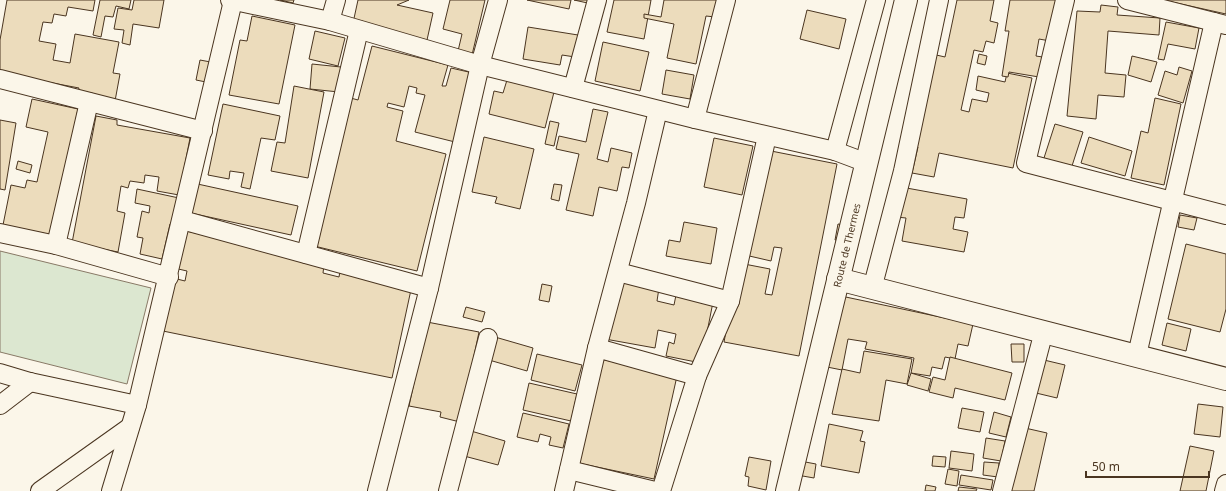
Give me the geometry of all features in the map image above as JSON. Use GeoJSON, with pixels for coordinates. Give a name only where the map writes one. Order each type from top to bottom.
{"type":"FeatureCollection","features":[{"type":"Feature","properties":{"kind":"main road","name":"Route de Thermes"},"geometry":{"type":"LineString","coordinates":[[787,491],[906,0]]}},
{"type":"Feature","properties":{"kind":"main road"},"geometry":{"type":"LineString","coordinates":[[838,279],[1226,379]]}},
{"type":"Feature","properties":{"kind":"street"},"geometry":{"type":"LineString","coordinates":[[111,491],[137,405],[169,277],[203,131],[231,0],[330,21],[480,65],[658,110],[835,151],[867,163]]}},
{"type":"Feature","properties":{"kind":"street"},"geometry":{"type":"LineString","coordinates":[[330,21],[336,0]]}},
{"type":"Feature","properties":{"kind":"street"},"geometry":{"type":"LineString","coordinates":[[377,491],[429,288],[480,65],[498,0]]}},
{"type":"Feature","properties":{"kind":"street"},"geometry":{"type":"LineString","coordinates":[[573,88],[598,0]]}},
{"type":"Feature","properties":{"kind":"street"},"geometry":{"type":"LineString","coordinates":[[696,119],[726,0]]}},
{"type":"Feature","properties":{"kind":"street"},"geometry":{"type":"LineString","coordinates":[[835,151],[876,0]]}},
{"type":"Feature","properties":{"kind":"street"},"geometry":{"type":"LineString","coordinates":[[872,289],[902,171],[939,0]]}},
{"type":"Feature","properties":{"kind":"street"},"geometry":{"type":"LineString","coordinates":[[1065,0],[1026,163],[1171,202],[1226,215]]}},
{"type":"Feature","properties":{"kind":"street"},"geometry":{"type":"LineString","coordinates":[[1137,355],[1171,202],[1220,23],[1138,1]]}},
{"type":"Feature","properties":{"kind":"street"},"geometry":{"type":"LineString","coordinates":[[306,254],[359,30]]}},
{"type":"Feature","properties":{"kind":"street"},"geometry":{"type":"LineString","coordinates":[[0,79],[203,131]]}},
{"type":"Feature","properties":{"kind":"street"},"geometry":{"type":"LineString","coordinates":[[56,245],[90,102]]}},
{"type":"Feature","properties":{"kind":"street"},"geometry":{"type":"LineString","coordinates":[[564,491],[597,348],[618,272],[658,110]]}},
{"type":"Feature","properties":{"kind":"street"},"geometry":{"type":"LineString","coordinates":[[661,491],[697,376],[730,301],[767,136]]}},
{"type":"Feature","properties":{"kind":"street"},"geometry":{"type":"LineString","coordinates":[[182,220],[429,288]]}},
{"type":"Feature","properties":{"kind":"street"},"geometry":{"type":"LineString","coordinates":[[0,233],[56,245],[169,277]]}},
{"type":"Feature","properties":{"kind":"street"},"geometry":{"type":"LineString","coordinates":[[618,272],[730,301]]}},
{"type":"Feature","properties":{"kind":"street"},"geometry":{"type":"LineString","coordinates":[[1002,491],[1044,331]]}},
{"type":"Feature","properties":{"kind":"street"},"geometry":{"type":"LineString","coordinates":[[448,491],[488,338]]}},
{"type":"Feature","properties":{"kind":"street"},"geometry":{"type":"LineString","coordinates":[[597,348],[697,376]]}},
{"type":"Feature","properties":{"kind":"street"},"geometry":{"type":"LineString","coordinates":[[0,373],[30,382],[137,405]]}},
{"type":"Feature","properties":{"kind":"street"},"geometry":{"type":"LineString","coordinates":[[0,405],[30,382]]}},
{"type":"Feature","properties":{"kind":"street"},"geometry":{"type":"LineString","coordinates":[[40,491],[130,427]]}},
{"type":"Feature","properties":{"kind":"street"},"geometry":{"type":"LineString","coordinates":[[569,470],[655,491]]}},
{"type":"Feature","properties":{"kind":"street"},"geometry":{"type":"LineString","coordinates":[[1224,491],[1226,484]]}},
{"type":"Feature","properties":{"kind":"green space"},"geometry":{"type":"Polygon","coordinates":[[[0,251],[151,288],[127,384],[0,352],[0,251]]]}},
{"type":"Feature","properties":{"kind":"building"},"geometry":{"type":"Polygon","coordinates":[[[7,0],[95,0],[93,11],[68,7],[66,16],[54,14],[52,23],[43,22],[39,41],[56,44],[53,60],[70,63],[75,34],[119,42],[113,73],[120,74],[115,101],[77,94],[79,88],[0,73],[0,40],[7,0]]]}},
{"type":"Feature","properties":{"kind":"building"},"geometry":{"type":"Polygon","coordinates":[[[100,0],[131,0],[129,9],[116,6],[113,17],[105,16],[101,37],[93,35],[100,0]]]}},
{"type":"Feature","properties":{"kind":"building"},"geometry":{"type":"Polygon","coordinates":[[[134,0],[164,0],[159,28],[133,24],[130,45],[122,43],[124,30],[114,29],[118,8],[132,10],[134,0]]]}},
{"type":"Feature","properties":{"kind":"building"},"geometry":{"type":"Polygon","coordinates":[[[280,0],[294,0],[293,3],[280,0]]]}},
{"type":"Feature","properties":{"kind":"building"},"geometry":{"type":"Polygon","coordinates":[[[358,0],[409,0],[397,5],[433,13],[427,40],[353,23],[358,0]]]}},
{"type":"Feature","properties":{"kind":"building"},"geometry":{"type":"Polygon","coordinates":[[[450,0],[485,0],[472,55],[458,51],[462,34],[443,29],[450,0]]]}},
{"type":"Feature","properties":{"kind":"building"},"geometry":{"type":"Polygon","coordinates":[[[527,0],[571,0],[569,9],[527,0]]]}},
{"type":"Feature","properties":{"kind":"building"},"geometry":{"type":"Polygon","coordinates":[[[574,0],[593,0],[592,4],[574,0]]]}},
{"type":"Feature","properties":{"kind":"building"},"geometry":{"type":"Polygon","coordinates":[[[614,0],[651,0],[644,39],[607,32],[614,0]]]}},
{"type":"Feature","properties":{"kind":"building"},"geometry":{"type":"Polygon","coordinates":[[[664,0],[718,0],[715,17],[706,16],[696,64],[667,58],[674,24],[644,18],[644,14],[661,17],[664,0]]]}},
{"type":"Feature","properties":{"kind":"building"},"geometry":{"type":"Polygon","coordinates":[[[957,0],[994,0],[990,21],[998,23],[994,43],[986,41],[983,52],[974,50],[961,110],[969,112],[972,99],[987,102],[989,93],[976,90],[978,76],[1005,82],[1007,73],[1032,78],[1013,168],[939,153],[934,177],[912,173],[918,147],[912,146],[932,54],[945,57],[957,0]]]}},
{"type":"Feature","properties":{"kind":"building"},"geometry":{"type":"Polygon","coordinates":[[[1010,0],[1056,0],[1050,41],[1039,39],[1036,56],[1049,58],[1045,78],[1009,72],[1008,77],[1002,76],[1009,31],[1005,31],[1010,0]]]}},
{"type":"Feature","properties":{"kind":"building"},"geometry":{"type":"Polygon","coordinates":[[[1163,0],[1226,0],[1226,14],[1163,0]]]}},
{"type":"Feature","properties":{"kind":"building"},"geometry":{"type":"Polygon","coordinates":[[[1101,5],[1118,7],[1117,15],[1160,18],[1159,35],[1108,31],[1105,73],[1126,75],[1124,97],[1098,95],[1096,119],[1067,116],[1077,11],[1100,12],[1101,5]]]}},
{"type":"Feature","properties":{"kind":"building"},"geometry":{"type":"Polygon","coordinates":[[[807,10],[846,19],[839,49],[800,39],[807,10]]]}},
{"type":"Feature","properties":{"kind":"building"},"geometry":{"type":"Polygon","coordinates":[[[252,16],[295,25],[279,104],[229,95],[240,40],[247,41],[252,16]]]}},
{"type":"Feature","properties":{"kind":"building"},"geometry":{"type":"Polygon","coordinates":[[[1166,22],[1199,28],[1195,49],[1168,44],[1164,60],[1158,59],[1166,22]]]}},
{"type":"Feature","properties":{"kind":"building"},"geometry":{"type":"Polygon","coordinates":[[[528,27],[578,35],[575,57],[562,55],[560,65],[523,59],[528,27]]]}},
{"type":"Feature","properties":{"kind":"building"},"geometry":{"type":"Polygon","coordinates":[[[315,31],[345,38],[338,66],[309,59],[315,31]]]}},
{"type":"Feature","properties":{"kind":"building"},"geometry":{"type":"Polygon","coordinates":[[[603,42],[649,52],[640,91],[595,81],[603,42]]]}},
{"type":"Feature","properties":{"kind":"building"},"geometry":{"type":"Polygon","coordinates":[[[372,46],[448,65],[442,86],[446,86],[451,68],[473,73],[455,142],[415,132],[425,95],[416,93],[417,88],[409,86],[404,107],[388,103],[387,107],[403,111],[396,141],[446,154],[417,271],[310,245],[347,97],[358,100],[372,46]]]}},
{"type":"Feature","properties":{"kind":"building"},"geometry":{"type":"Polygon","coordinates":[[[979,54],[987,56],[985,65],[977,63],[979,54]]]}},
{"type":"Feature","properties":{"kind":"building"},"geometry":{"type":"Polygon","coordinates":[[[1132,56],[1157,62],[1151,82],[1128,75],[1132,56]]]}},
{"type":"Feature","properties":{"kind":"building"},"geometry":{"type":"Polygon","coordinates":[[[200,60],[216,63],[211,83],[196,80],[200,60]]]}},
{"type":"Feature","properties":{"kind":"building"},"geometry":{"type":"Polygon","coordinates":[[[312,64],[341,67],[339,92],[310,89],[312,64]]]}},
{"type":"Feature","properties":{"kind":"building"},"geometry":{"type":"Polygon","coordinates":[[[1179,67],[1192,71],[1183,103],[1158,95],[1165,71],[1177,75],[1179,67]]]}},
{"type":"Feature","properties":{"kind":"building"},"geometry":{"type":"Polygon","coordinates":[[[666,70],[694,75],[690,99],[662,94],[666,70]]]}},
{"type":"Feature","properties":{"kind":"building"},"geometry":{"type":"Polygon","coordinates":[[[507,80],[554,92],[545,128],[489,114],[494,91],[503,93],[507,80]]]}},
{"type":"Feature","properties":{"kind":"building"},"geometry":{"type":"Polygon","coordinates":[[[294,86],[324,92],[308,178],[271,171],[277,142],[285,143],[294,86]]]}},
{"type":"Feature","properties":{"kind":"building"},"geometry":{"type":"Polygon","coordinates":[[[1155,98],[1181,104],[1164,185],[1131,178],[1141,131],[1148,133],[1155,98]]]}},
{"type":"Feature","properties":{"kind":"building"},"geometry":{"type":"Polygon","coordinates":[[[32,99],[78,109],[52,235],[3,225],[11,185],[25,188],[27,180],[37,182],[48,132],[26,127],[32,99]]]}},
{"type":"Feature","properties":{"kind":"building"},"geometry":{"type":"Polygon","coordinates":[[[223,104],[280,116],[275,140],[261,138],[250,189],[241,187],[244,173],[230,171],[229,179],[208,175],[223,104]]]}},
{"type":"Feature","properties":{"kind":"building"},"geometry":{"type":"Polygon","coordinates":[[[593,109],[608,112],[597,159],[608,162],[611,148],[632,153],[629,168],[622,167],[617,191],[599,187],[593,216],[566,210],[579,154],[556,149],[559,136],[586,142],[593,109]]]}},
{"type":"Feature","properties":{"kind":"building"},"geometry":{"type":"Polygon","coordinates":[[[96,116],[117,120],[117,125],[190,138],[179,195],[157,191],[159,177],[145,175],[144,183],[130,181],[128,188],[121,186],[117,211],[125,213],[118,252],[72,243],[96,116]]]}},
{"type":"Feature","properties":{"kind":"building"},"geometry":{"type":"Polygon","coordinates":[[[0,120],[16,123],[5,190],[0,189],[0,120]]]}},
{"type":"Feature","properties":{"kind":"building"},"geometry":{"type":"Polygon","coordinates":[[[550,121],[559,123],[554,146],[545,144],[550,121]]]}},
{"type":"Feature","properties":{"kind":"building"},"geometry":{"type":"Polygon","coordinates":[[[1055,124],[1083,132],[1071,169],[1043,161],[1055,124]]]}},
{"type":"Feature","properties":{"kind":"building"},"geometry":{"type":"Polygon","coordinates":[[[484,137],[534,149],[520,209],[495,203],[497,197],[472,192],[484,137]]]}},
{"type":"Feature","properties":{"kind":"building"},"geometry":{"type":"Polygon","coordinates":[[[1089,137],[1132,151],[1125,176],[1081,163],[1089,137]]]}},
{"type":"Feature","properties":{"kind":"building"},"geometry":{"type":"Polygon","coordinates":[[[714,138],[753,146],[742,195],[704,187],[714,138]]]}},
{"type":"Feature","properties":{"kind":"building"},"geometry":{"type":"Polygon","coordinates":[[[766,150],[837,164],[799,356],[724,342],[739,263],[770,269],[765,294],[772,295],[782,248],[774,247],[771,261],[745,255],[766,150]]]}},
{"type":"Feature","properties":{"kind":"building"},"geometry":{"type":"Polygon","coordinates":[[[18,161],[32,165],[30,173],[16,169],[18,161]]]}},
{"type":"Feature","properties":{"kind":"building"},"geometry":{"type":"Polygon","coordinates":[[[193,183],[298,206],[291,235],[186,212],[193,183]]]}},
{"type":"Feature","properties":{"kind":"building"},"geometry":{"type":"Polygon","coordinates":[[[554,184],[562,185],[559,201],[551,199],[554,184]]]}},
{"type":"Feature","properties":{"kind":"building"},"geometry":{"type":"Polygon","coordinates":[[[901,187],[967,199],[964,218],[955,217],[953,229],[968,232],[964,252],[902,241],[906,218],[896,217],[901,187]]]}},
{"type":"Feature","properties":{"kind":"building"},"geometry":{"type":"Polygon","coordinates":[[[137,189],[179,198],[173,224],[170,224],[162,259],[140,254],[143,238],[137,237],[142,211],[149,213],[150,206],[135,203],[137,189]]]}},
{"type":"Feature","properties":{"kind":"building"},"geometry":{"type":"Polygon","coordinates":[[[1180,215],[1197,218],[1194,230],[1178,227],[1180,215]]]}},
{"type":"Feature","properties":{"kind":"building"},"geometry":{"type":"Polygon","coordinates":[[[684,222],[717,228],[711,264],[666,256],[669,240],[680,242],[684,222]]]}},
{"type":"Feature","properties":{"kind":"building"},"geometry":{"type":"Polygon","coordinates":[[[838,224],[845,225],[842,241],[835,240],[838,224]]]}},
{"type":"Feature","properties":{"kind":"building"},"geometry":{"type":"Polygon","coordinates":[[[182,230],[266,249],[324,265],[323,273],[339,277],[340,271],[412,285],[392,378],[158,330],[169,277],[185,281],[187,271],[174,268],[182,230]]]}},
{"type":"Feature","properties":{"kind":"building"},"geometry":{"type":"Polygon","coordinates":[[[1186,244],[1226,254],[1226,309],[1220,332],[1168,319],[1186,244]]]}},
{"type":"Feature","properties":{"kind":"building"},"geometry":{"type":"Polygon","coordinates":[[[616,280],[659,288],[657,301],[674,305],[676,295],[713,302],[701,363],[666,356],[669,342],[674,344],[676,334],[658,330],[655,348],[605,339],[616,280]]]}},
{"type":"Feature","properties":{"kind":"building"},"geometry":{"type":"Polygon","coordinates":[[[542,284],[552,286],[549,302],[539,300],[542,284]]]}},
{"type":"Feature","properties":{"kind":"building"},"geometry":{"type":"Polygon","coordinates":[[[841,296],[973,324],[968,346],[958,344],[955,359],[945,357],[942,369],[932,367],[930,376],[911,373],[914,358],[865,349],[867,342],[848,339],[842,370],[827,367],[841,296]]]}},
{"type":"Feature","properties":{"kind":"building"},"geometry":{"type":"Polygon","coordinates":[[[466,307],[485,312],[482,322],[463,317],[466,307]]]}},
{"type":"Feature","properties":{"kind":"building"},"geometry":{"type":"Polygon","coordinates":[[[427,322],[479,332],[460,422],[440,417],[441,412],[409,406],[427,322]]]}},
{"type":"Feature","properties":{"kind":"building"},"geometry":{"type":"Polygon","coordinates":[[[1167,323],[1191,329],[1186,351],[1162,345],[1167,323]]]}},
{"type":"Feature","properties":{"kind":"building"},"geometry":{"type":"Polygon","coordinates":[[[495,337],[533,348],[527,371],[489,360],[495,337]]]}},
{"type":"Feature","properties":{"kind":"building"},"geometry":{"type":"Polygon","coordinates":[[[1011,344],[1024,344],[1024,362],[1012,362],[1011,344]]]}},
{"type":"Feature","properties":{"kind":"building"},"geometry":{"type":"Polygon","coordinates":[[[864,351],[912,359],[907,384],[886,380],[879,421],[832,414],[842,369],[860,373],[864,351]]]}},
{"type":"Feature","properties":{"kind":"building"},"geometry":{"type":"Polygon","coordinates":[[[537,354],[582,365],[575,391],[531,380],[537,354]]]}},
{"type":"Feature","properties":{"kind":"building"},"geometry":{"type":"Polygon","coordinates":[[[950,357],[1012,373],[1005,400],[955,388],[953,398],[929,392],[933,377],[945,380],[950,357]]]}},
{"type":"Feature","properties":{"kind":"building"},"geometry":{"type":"Polygon","coordinates":[[[596,358],[677,376],[654,479],[573,462],[596,358]]]}},
{"type":"Feature","properties":{"kind":"building"},"geometry":{"type":"Polygon","coordinates":[[[1044,360],[1065,365],[1057,398],[1036,393],[1044,360]]]}},
{"type":"Feature","properties":{"kind":"building"},"geometry":{"type":"Polygon","coordinates":[[[911,373],[931,379],[928,391],[907,385],[911,373]]]}},
{"type":"Feature","properties":{"kind":"building"},"geometry":{"type":"Polygon","coordinates":[[[529,383],[577,394],[571,421],[523,410],[529,383]]]}},
{"type":"Feature","properties":{"kind":"building"},"geometry":{"type":"Polygon","coordinates":[[[1198,404],[1223,407],[1220,437],[1194,434],[1198,404]]]}},
{"type":"Feature","properties":{"kind":"building"},"geometry":{"type":"Polygon","coordinates":[[[962,408],[984,412],[980,432],[958,428],[962,408]]]}},
{"type":"Feature","properties":{"kind":"building"},"geometry":{"type":"Polygon","coordinates":[[[994,412],[1011,417],[1006,437],[989,433],[994,412]]]}},
{"type":"Feature","properties":{"kind":"building"},"geometry":{"type":"Polygon","coordinates":[[[523,413],[569,424],[563,448],[549,445],[551,437],[540,434],[538,442],[517,437],[523,413]]]}},
{"type":"Feature","properties":{"kind":"building"},"geometry":{"type":"Polygon","coordinates":[[[829,424],[863,431],[860,441],[865,442],[859,473],[821,466],[829,424]]]}},
{"type":"Feature","properties":{"kind":"building"},"geometry":{"type":"Polygon","coordinates":[[[1025,428],[1047,433],[1034,491],[1010,491],[1025,428]]]}},
{"type":"Feature","properties":{"kind":"building"},"geometry":{"type":"Polygon","coordinates":[[[471,431],[505,441],[498,465],[464,456],[471,431]]]}},
{"type":"Feature","properties":{"kind":"building"},"geometry":{"type":"Polygon","coordinates":[[[986,438],[1005,441],[1001,461],[983,458],[986,438]]]}},
{"type":"Feature","properties":{"kind":"building"},"geometry":{"type":"Polygon","coordinates":[[[1190,446],[1214,451],[1206,491],[1180,491],[1190,446]]]}},
{"type":"Feature","properties":{"kind":"building"},"geometry":{"type":"Polygon","coordinates":[[[951,451],[974,454],[972,471],[949,468],[951,451]]]}},
{"type":"Feature","properties":{"kind":"building"},"geometry":{"type":"Polygon","coordinates":[[[933,456],[946,457],[945,467],[932,466],[933,456]]]}},
{"type":"Feature","properties":{"kind":"building"},"geometry":{"type":"Polygon","coordinates":[[[749,457],[771,461],[766,490],[748,486],[749,477],[745,476],[749,457]]]}},
{"type":"Feature","properties":{"kind":"building"},"geometry":{"type":"Polygon","coordinates":[[[800,461],[816,464],[814,478],[797,475],[800,461]]]}},
{"type":"Feature","properties":{"kind":"building"},"geometry":{"type":"Polygon","coordinates":[[[984,462],[999,463],[998,477],[983,475],[984,462]]]}},
{"type":"Feature","properties":{"kind":"building"},"geometry":{"type":"Polygon","coordinates":[[[948,469],[959,471],[957,486],[945,484],[948,469]]]}},
{"type":"Feature","properties":{"kind":"building"},"geometry":{"type":"Polygon","coordinates":[[[961,475],[993,480],[991,490],[959,485],[961,475]]]}},
{"type":"Feature","properties":{"kind":"building"},"geometry":{"type":"Polygon","coordinates":[[[926,485],[936,487],[935,491],[925,491],[926,485]]]}},
{"type":"Feature","properties":{"kind":"building"},"geometry":{"type":"Polygon","coordinates":[[[959,487],[977,489],[976,491],[958,491],[959,487]]]}}]}
